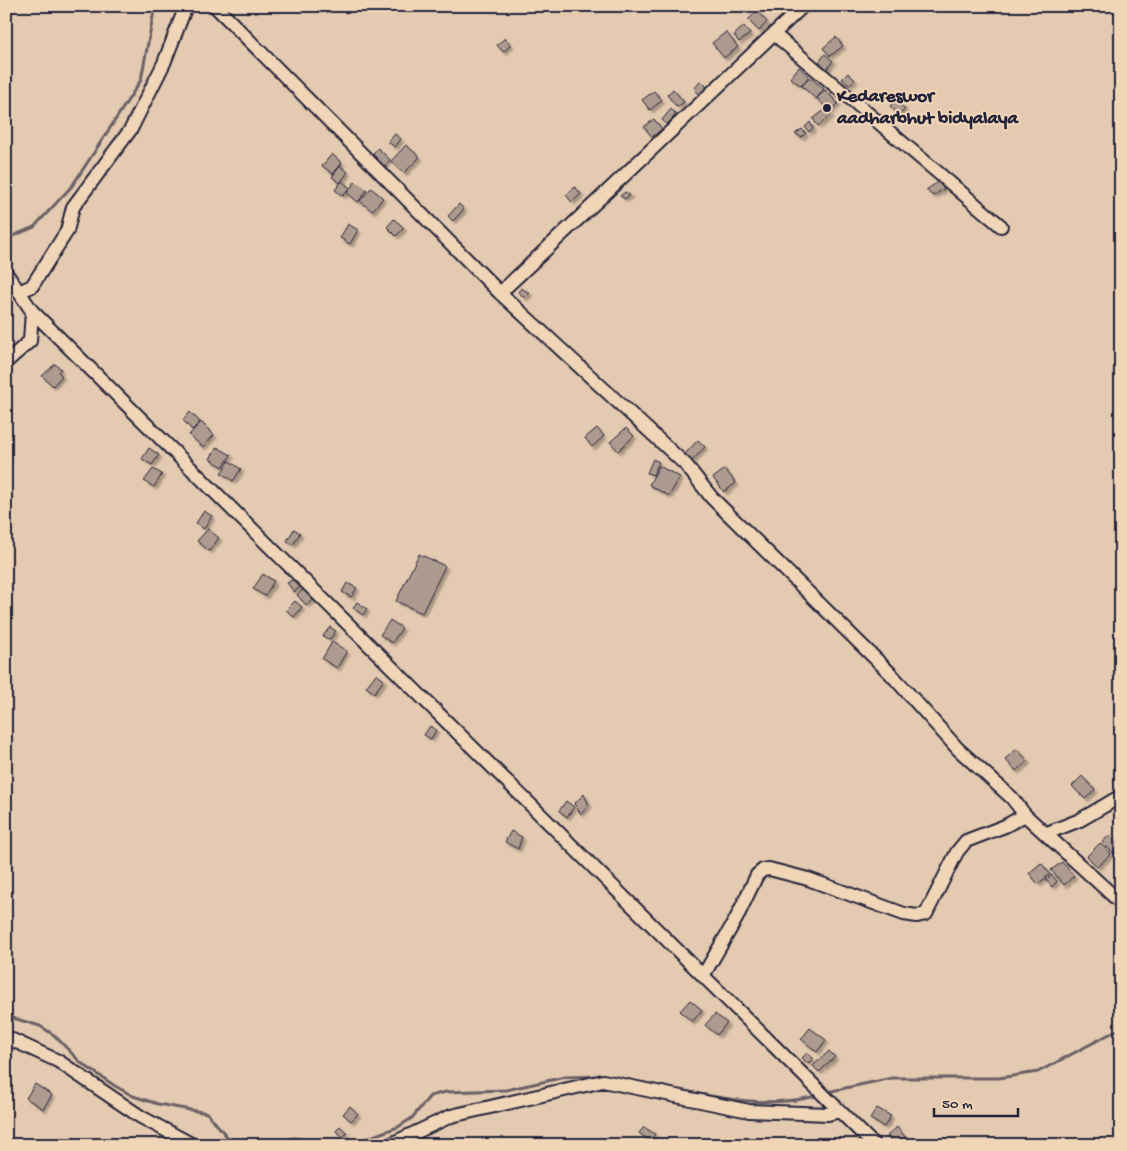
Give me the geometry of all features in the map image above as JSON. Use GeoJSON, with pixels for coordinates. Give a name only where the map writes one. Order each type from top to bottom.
{"type":"FeatureCollection","features":[{"type":"Feature","properties":{"kind":"street"},"geometry":{"type":"LineString","coordinates":[[19,292],[32,286],[67,230],[73,208],[131,129],[164,63],[186,6]]}},
{"type":"Feature","properties":{"kind":"street"},"geometry":{"type":"LineString","coordinates":[[215,6],[500,293],[686,465],[712,498],[891,674],[958,749],[1012,798],[1025,815],[1121,903]]}},
{"type":"Feature","properties":{"kind":"street"},"geometry":{"type":"LineString","coordinates":[[500,293],[804,6]]}},
{"type":"Feature","properties":{"kind":"street"},"geometry":{"type":"LineString","coordinates":[[774,34],[1001,226]]}},
{"type":"Feature","properties":{"kind":"street"},"geometry":{"type":"LineString","coordinates":[[6,273],[32,311],[874,1145]]}},
{"type":"Feature","properties":{"kind":"street"},"geometry":{"type":"LineString","coordinates":[[6,362],[30,341],[32,311]]}},
{"type":"Feature","properties":{"kind":"street"},"geometry":{"type":"LineString","coordinates":[[1046,833],[1080,820],[1121,796]]}},
{"type":"Feature","properties":{"kind":"street"},"geometry":{"type":"LineString","coordinates":[[703,976],[736,919],[757,875],[763,870],[769,869],[808,879],[904,914],[917,916],[926,914],[957,852],[966,841],[1005,826],[1025,815]]}},
{"type":"Feature","properties":{"kind":"street"},"geometry":{"type":"LineString","coordinates":[[6,1037],[58,1061],[141,1117],[193,1145]]}},
{"type":"Feature","properties":{"kind":"street"},"geometry":{"type":"LineString","coordinates":[[389,1145],[451,1116],[603,1081],[749,1112],[828,1114],[840,1112]]}},
{"type":"Feature","properties":{"kind":"building"},"geometry":{"type":"Polygon","coordinates":[[[757,11],[767,22],[759,31],[748,20],[757,11]]]}},
{"type":"Feature","properties":{"kind":"building"},"geometry":{"type":"Polygon","coordinates":[[[744,26],[750,34],[739,42],[734,35],[744,26]]]}},
{"type":"Feature","properties":{"kind":"building"},"geometry":{"type":"Polygon","coordinates":[[[726,32],[738,47],[724,58],[712,43],[726,32]]]}},
{"type":"Feature","properties":{"kind":"building"},"geometry":{"type":"Polygon","coordinates":[[[836,37],[843,46],[830,56],[823,48],[836,37]]]}},
{"type":"Feature","properties":{"kind":"building"},"geometry":{"type":"Polygon","coordinates":[[[505,38],[511,45],[503,52],[497,45],[505,38]]]}},
{"type":"Feature","properties":{"kind":"building"},"geometry":{"type":"Polygon","coordinates":[[[825,54],[833,61],[827,69],[819,62],[825,54]]]}},
{"type":"Feature","properties":{"kind":"building"},"geometry":{"type":"Polygon","coordinates":[[[799,67],[809,76],[801,86],[790,78],[799,67]]]}},
{"type":"Feature","properties":{"kind":"building"},"geometry":{"type":"Polygon","coordinates":[[[848,73],[855,80],[849,85],[842,79],[848,73]]]}},
{"type":"Feature","properties":{"kind":"building"},"geometry":{"type":"Polygon","coordinates":[[[810,77],[824,89],[816,99],[802,86],[810,77]]]}},
{"type":"Feature","properties":{"kind":"building"},"geometry":{"type":"Polygon","coordinates":[[[701,81],[707,87],[700,95],[694,89],[701,81]]]}},
{"type":"Feature","properties":{"kind":"building"},"geometry":{"type":"Polygon","coordinates":[[[673,89],[684,102],[677,107],[667,95],[673,89]]]}},
{"type":"Feature","properties":{"kind":"building"},"geometry":{"type":"Polygon","coordinates":[[[825,90],[838,103],[830,112],[817,98],[825,90]]]}},
{"type":"Feature","properties":{"kind":"building"},"geometry":{"type":"Polygon","coordinates":[[[654,91],[662,100],[650,110],[642,100],[654,91]]]}},
{"type":"Feature","properties":{"kind":"building"},"geometry":{"type":"Polygon","coordinates":[[[896,100],[905,109],[899,115],[890,106],[896,100]]]}},
{"type":"Feature","properties":{"kind":"building"},"geometry":{"type":"Polygon","coordinates":[[[671,109],[676,114],[667,125],[662,120],[671,109]]]}},
{"type":"Feature","properties":{"kind":"building"},"geometry":{"type":"Polygon","coordinates":[[[826,109],[831,115],[818,126],[813,119],[826,109]]]}},
{"type":"Feature","properties":{"kind":"building"},"geometry":{"type":"Polygon","coordinates":[[[654,119],[662,129],[652,137],[644,127],[654,119]]]}},
{"type":"Feature","properties":{"kind":"building"},"geometry":{"type":"Polygon","coordinates":[[[810,122],[813,128],[809,132],[805,127],[810,122]]]}},
{"type":"Feature","properties":{"kind":"building"},"geometry":{"type":"Polygon","coordinates":[[[802,129],[806,133],[801,137],[795,134],[802,129]]]}},
{"type":"Feature","properties":{"kind":"building"},"geometry":{"type":"Polygon","coordinates":[[[395,134],[401,139],[395,147],[388,142],[395,134]]]}},
{"type":"Feature","properties":{"kind":"building"},"geometry":{"type":"Polygon","coordinates":[[[406,145],[420,157],[404,173],[391,161],[406,145]]]}},
{"type":"Feature","properties":{"kind":"building"},"geometry":{"type":"Polygon","coordinates":[[[378,148],[390,160],[382,168],[370,156],[378,148]]]}},
{"type":"Feature","properties":{"kind":"building"},"geometry":{"type":"Polygon","coordinates":[[[332,154],[342,163],[333,174],[322,166],[332,154]]]}},
{"type":"Feature","properties":{"kind":"building"},"geometry":{"type":"Polygon","coordinates":[[[340,166],[348,172],[340,183],[332,177],[340,166]]]}},
{"type":"Feature","properties":{"kind":"building"},"geometry":{"type":"Polygon","coordinates":[[[342,181],[350,188],[343,196],[335,190],[342,181]]]}},
{"type":"Feature","properties":{"kind":"building"},"geometry":{"type":"Polygon","coordinates":[[[355,182],[367,190],[358,202],[347,193],[355,182]]]}},
{"type":"Feature","properties":{"kind":"building"},"geometry":{"type":"Polygon","coordinates":[[[938,182],[944,189],[933,196],[926,190],[938,182]]]}},
{"type":"Feature","properties":{"kind":"building"},"geometry":{"type":"Polygon","coordinates":[[[575,187],[581,194],[572,202],[566,195],[575,187]]]}},
{"type":"Feature","properties":{"kind":"building"},"geometry":{"type":"Polygon","coordinates":[[[371,188],[383,198],[372,211],[360,201],[371,188]]]}},
{"type":"Feature","properties":{"kind":"building"},"geometry":{"type":"Polygon","coordinates":[[[625,192],[630,195],[625,199],[620,196],[625,192]]]}},
{"type":"Feature","properties":{"kind":"building"},"geometry":{"type":"Polygon","coordinates":[[[459,204],[464,209],[453,221],[448,216],[459,204]]]}},
{"type":"Feature","properties":{"kind":"building"},"geometry":{"type":"Polygon","coordinates":[[[394,219],[404,228],[396,236],[387,227],[394,219]]]}},
{"type":"Feature","properties":{"kind":"building"},"geometry":{"type":"Polygon","coordinates":[[[348,224],[358,230],[350,244],[340,238],[348,224]]]}},
{"type":"Feature","properties":{"kind":"building"},"geometry":{"type":"Polygon","coordinates":[[[521,288],[530,293],[525,298],[518,292],[521,288]]]}},
{"type":"Feature","properties":{"kind":"building"},"geometry":{"type":"Polygon","coordinates":[[[55,364],[61,369],[58,372],[62,376],[53,386],[42,376],[55,364]]]}},
{"type":"Feature","properties":{"kind":"building"},"geometry":{"type":"Polygon","coordinates":[[[190,412],[200,422],[192,430],[183,420],[190,412]]]}},
{"type":"Feature","properties":{"kind":"building"},"geometry":{"type":"Polygon","coordinates":[[[201,422],[214,435],[203,447],[189,435],[201,422]]]}},
{"type":"Feature","properties":{"kind":"building"},"geometry":{"type":"Polygon","coordinates":[[[597,428],[604,436],[592,447],[585,438],[597,428]]]}},
{"type":"Feature","properties":{"kind":"building"},"geometry":{"type":"Polygon","coordinates":[[[626,428],[634,436],[618,451],[610,442],[626,428]]]}},
{"type":"Feature","properties":{"kind":"building"},"geometry":{"type":"Polygon","coordinates":[[[698,440],[705,447],[692,461],[685,454],[698,440]]]}},
{"type":"Feature","properties":{"kind":"building"},"geometry":{"type":"Polygon","coordinates":[[[217,447],[231,455],[223,467],[210,459],[217,447]]]}},
{"type":"Feature","properties":{"kind":"building"},"geometry":{"type":"Polygon","coordinates":[[[149,448],[159,455],[152,465],[142,459],[149,448]]]}},
{"type":"Feature","properties":{"kind":"building"},"geometry":{"type":"Polygon","coordinates":[[[653,459],[659,462],[653,475],[647,473],[653,459]]]}},
{"type":"Feature","properties":{"kind":"building"},"geometry":{"type":"Polygon","coordinates":[[[229,461],[241,469],[233,481],[221,473],[229,461]]]}},
{"type":"Feature","properties":{"kind":"building"},"geometry":{"type":"Polygon","coordinates":[[[659,466],[680,477],[669,496],[649,485],[659,466]]]}},
{"type":"Feature","properties":{"kind":"building"},"geometry":{"type":"Polygon","coordinates":[[[153,469],[162,474],[154,487],[144,481],[153,469]]]}},
{"type":"Feature","properties":{"kind":"building"},"geometry":{"type":"Polygon","coordinates":[[[725,469],[736,483],[724,492],[713,478],[725,469]]]}},
{"type":"Feature","properties":{"kind":"building"},"geometry":{"type":"Polygon","coordinates":[[[204,511],[212,516],[204,529],[196,523],[204,511]]]}},
{"type":"Feature","properties":{"kind":"building"},"geometry":{"type":"Polygon","coordinates":[[[208,529],[219,538],[209,551],[197,541],[208,529]]]}},
{"type":"Feature","properties":{"kind":"building"},"geometry":{"type":"Polygon","coordinates":[[[294,529],[300,533],[293,545],[287,541],[294,529]]]}},
{"type":"Feature","properties":{"kind":"building"},"geometry":{"type":"Polygon","coordinates":[[[419,554],[445,566],[422,613],[396,601],[419,554]]]}},
{"type":"Feature","properties":{"kind":"building"},"geometry":{"type":"Polygon","coordinates":[[[263,574],[274,581],[265,596],[253,589],[263,574]]]}},
{"type":"Feature","properties":{"kind":"building"},"geometry":{"type":"Polygon","coordinates":[[[293,579],[300,587],[294,592],[287,583],[293,579]]]}},
{"type":"Feature","properties":{"kind":"building"},"geometry":{"type":"Polygon","coordinates":[[[347,583],[357,588],[351,597],[342,592],[347,583]]]}},
{"type":"Feature","properties":{"kind":"building"},"geometry":{"type":"Polygon","coordinates":[[[304,589],[313,600],[306,605],[297,595],[304,589]]]}},
{"type":"Feature","properties":{"kind":"building"},"geometry":{"type":"Polygon","coordinates":[[[295,601],[302,607],[294,617],[286,610],[295,601]]]}},
{"type":"Feature","properties":{"kind":"building"},"geometry":{"type":"Polygon","coordinates":[[[357,602],[367,609],[363,615],[353,608],[357,602]]]}},
{"type":"Feature","properties":{"kind":"building"},"geometry":{"type":"Polygon","coordinates":[[[390,620],[402,628],[392,643],[380,635],[390,620]]]}},
{"type":"Feature","properties":{"kind":"building"},"geometry":{"type":"Polygon","coordinates":[[[330,627],[336,631],[329,640],[323,636],[330,627]]]}},
{"type":"Feature","properties":{"kind":"building"},"geometry":{"type":"Polygon","coordinates":[[[332,642],[347,651],[337,668],[322,659],[332,642]]]}},
{"type":"Feature","properties":{"kind":"building"},"geometry":{"type":"Polygon","coordinates":[[[376,674],[384,680],[374,693],[366,687],[376,674]]]}},
{"type":"Feature","properties":{"kind":"building"},"geometry":{"type":"Polygon","coordinates":[[[430,726],[436,730],[431,739],[424,735],[430,726]]]}},
{"type":"Feature","properties":{"kind":"building"},"geometry":{"type":"Polygon","coordinates":[[[1017,749],[1028,761],[1016,771],[1005,759],[1017,749]]]}},
{"type":"Feature","properties":{"kind":"building"},"geometry":{"type":"Polygon","coordinates":[[[1082,776],[1095,790],[1085,799],[1072,786],[1082,776]]]}},
{"type":"Feature","properties":{"kind":"building"},"geometry":{"type":"Polygon","coordinates":[[[584,794],[589,805],[581,814],[574,804],[584,794]]]}},
{"type":"Feature","properties":{"kind":"building"},"geometry":{"type":"Polygon","coordinates":[[[566,801],[574,807],[567,817],[559,811],[566,801]]]}},
{"type":"Feature","properties":{"kind":"building"},"geometry":{"type":"Polygon","coordinates":[[[511,831],[522,837],[518,849],[505,842],[511,831]]]}},
{"type":"Feature","properties":{"kind":"building"},"geometry":{"type":"Polygon","coordinates":[[[1110,835],[1121,846],[1114,854],[1102,842],[1110,835]]]}},
{"type":"Feature","properties":{"kind":"building"},"geometry":{"type":"Polygon","coordinates":[[[1100,843],[1111,854],[1097,867],[1087,856],[1100,843]]]}},
{"type":"Feature","properties":{"kind":"building"},"geometry":{"type":"Polygon","coordinates":[[[1062,862],[1074,876],[1064,885],[1051,870],[1062,862]]]}},
{"type":"Feature","properties":{"kind":"building"},"geometry":{"type":"Polygon","coordinates":[[[1041,863],[1050,874],[1038,884],[1029,873],[1041,863]]]}},
{"type":"Feature","properties":{"kind":"building"},"geometry":{"type":"Polygon","coordinates":[[[1052,875],[1057,881],[1052,887],[1046,880],[1052,875]]]}},
{"type":"Feature","properties":{"kind":"building"},"geometry":{"type":"Polygon","coordinates":[[[690,1000],[702,1010],[692,1022],[680,1011],[690,1000]]]}},
{"type":"Feature","properties":{"kind":"building"},"geometry":{"type":"Polygon","coordinates":[[[715,1014],[727,1023],[717,1035],[705,1025],[715,1014]]]}},
{"type":"Feature","properties":{"kind":"building"},"geometry":{"type":"Polygon","coordinates":[[[810,1028],[826,1040],[817,1052],[801,1039],[810,1028]]]}},
{"type":"Feature","properties":{"kind":"building"},"geometry":{"type":"Polygon","coordinates":[[[829,1051],[835,1057],[819,1072],[813,1066],[829,1051]]]}},
{"type":"Feature","properties":{"kind":"building"},"geometry":{"type":"Polygon","coordinates":[[[807,1053],[813,1058],[808,1064],[802,1058],[807,1053]]]}},
{"type":"Feature","properties":{"kind":"building"},"geometry":{"type":"Polygon","coordinates":[[[35,1084],[52,1095],[43,1109],[26,1098],[35,1084]]]}},
{"type":"Feature","properties":{"kind":"building"},"geometry":{"type":"Polygon","coordinates":[[[350,1106],[358,1114],[351,1121],[343,1114],[350,1106]]]}},
{"type":"Feature","properties":{"kind":"building"},"geometry":{"type":"Polygon","coordinates":[[[877,1108],[891,1116],[884,1127],[870,1119],[877,1108]]]}},
{"type":"Feature","properties":{"kind":"building"},"geometry":{"type":"Polygon","coordinates":[[[340,1126],[347,1133],[343,1137],[336,1131],[340,1126]]]}},
{"type":"Feature","properties":{"kind":"building"},"geometry":{"type":"Polygon","coordinates":[[[644,1127],[655,1134],[650,1141],[639,1133],[644,1127]]]}},
{"type":"Feature","properties":{"kind":"building"},"geometry":{"type":"Polygon","coordinates":[[[897,1127],[906,1138],[894,1145],[887,1136],[897,1127]]]}},
{"type":"Feature","properties":{"kind":"waterway"},"geometry":{"type":"LineString","coordinates":[[6,239],[34,227],[72,186],[141,80],[155,6]]}},
{"type":"Feature","properties":{"kind":"waterway"},"geometry":{"type":"LineString","coordinates":[[6,1016],[40,1026],[54,1035],[81,1063],[133,1096],[158,1104],[207,1113],[234,1145]]}},
{"type":"Feature","properties":{"kind":"waterway"},"geometry":{"type":"LineString","coordinates":[[827,1092],[892,1078],[999,1078],[1038,1072],[1121,1028]]}},
{"type":"Feature","properties":{"kind":"waterway"},"geometry":{"type":"LineString","coordinates":[[269,1145],[294,1138],[335,1145],[362,1140],[398,1127],[412,1118],[430,1096],[446,1092],[506,1090],[565,1077],[604,1076]]}},
{"type":"Feature","properties":{"kind":"waterway"},"geometry":{"type":"LineString","coordinates":[[628,1080],[699,1094],[748,1101],[773,1102],[797,1100],[819,1095]]}},
{"type":"Feature","properties":{"kind":"place","name":"Kedareswor aadharbhut bidyalaya"},"geometry":{"type":"Point","coordinates":[827,108]}}]}
